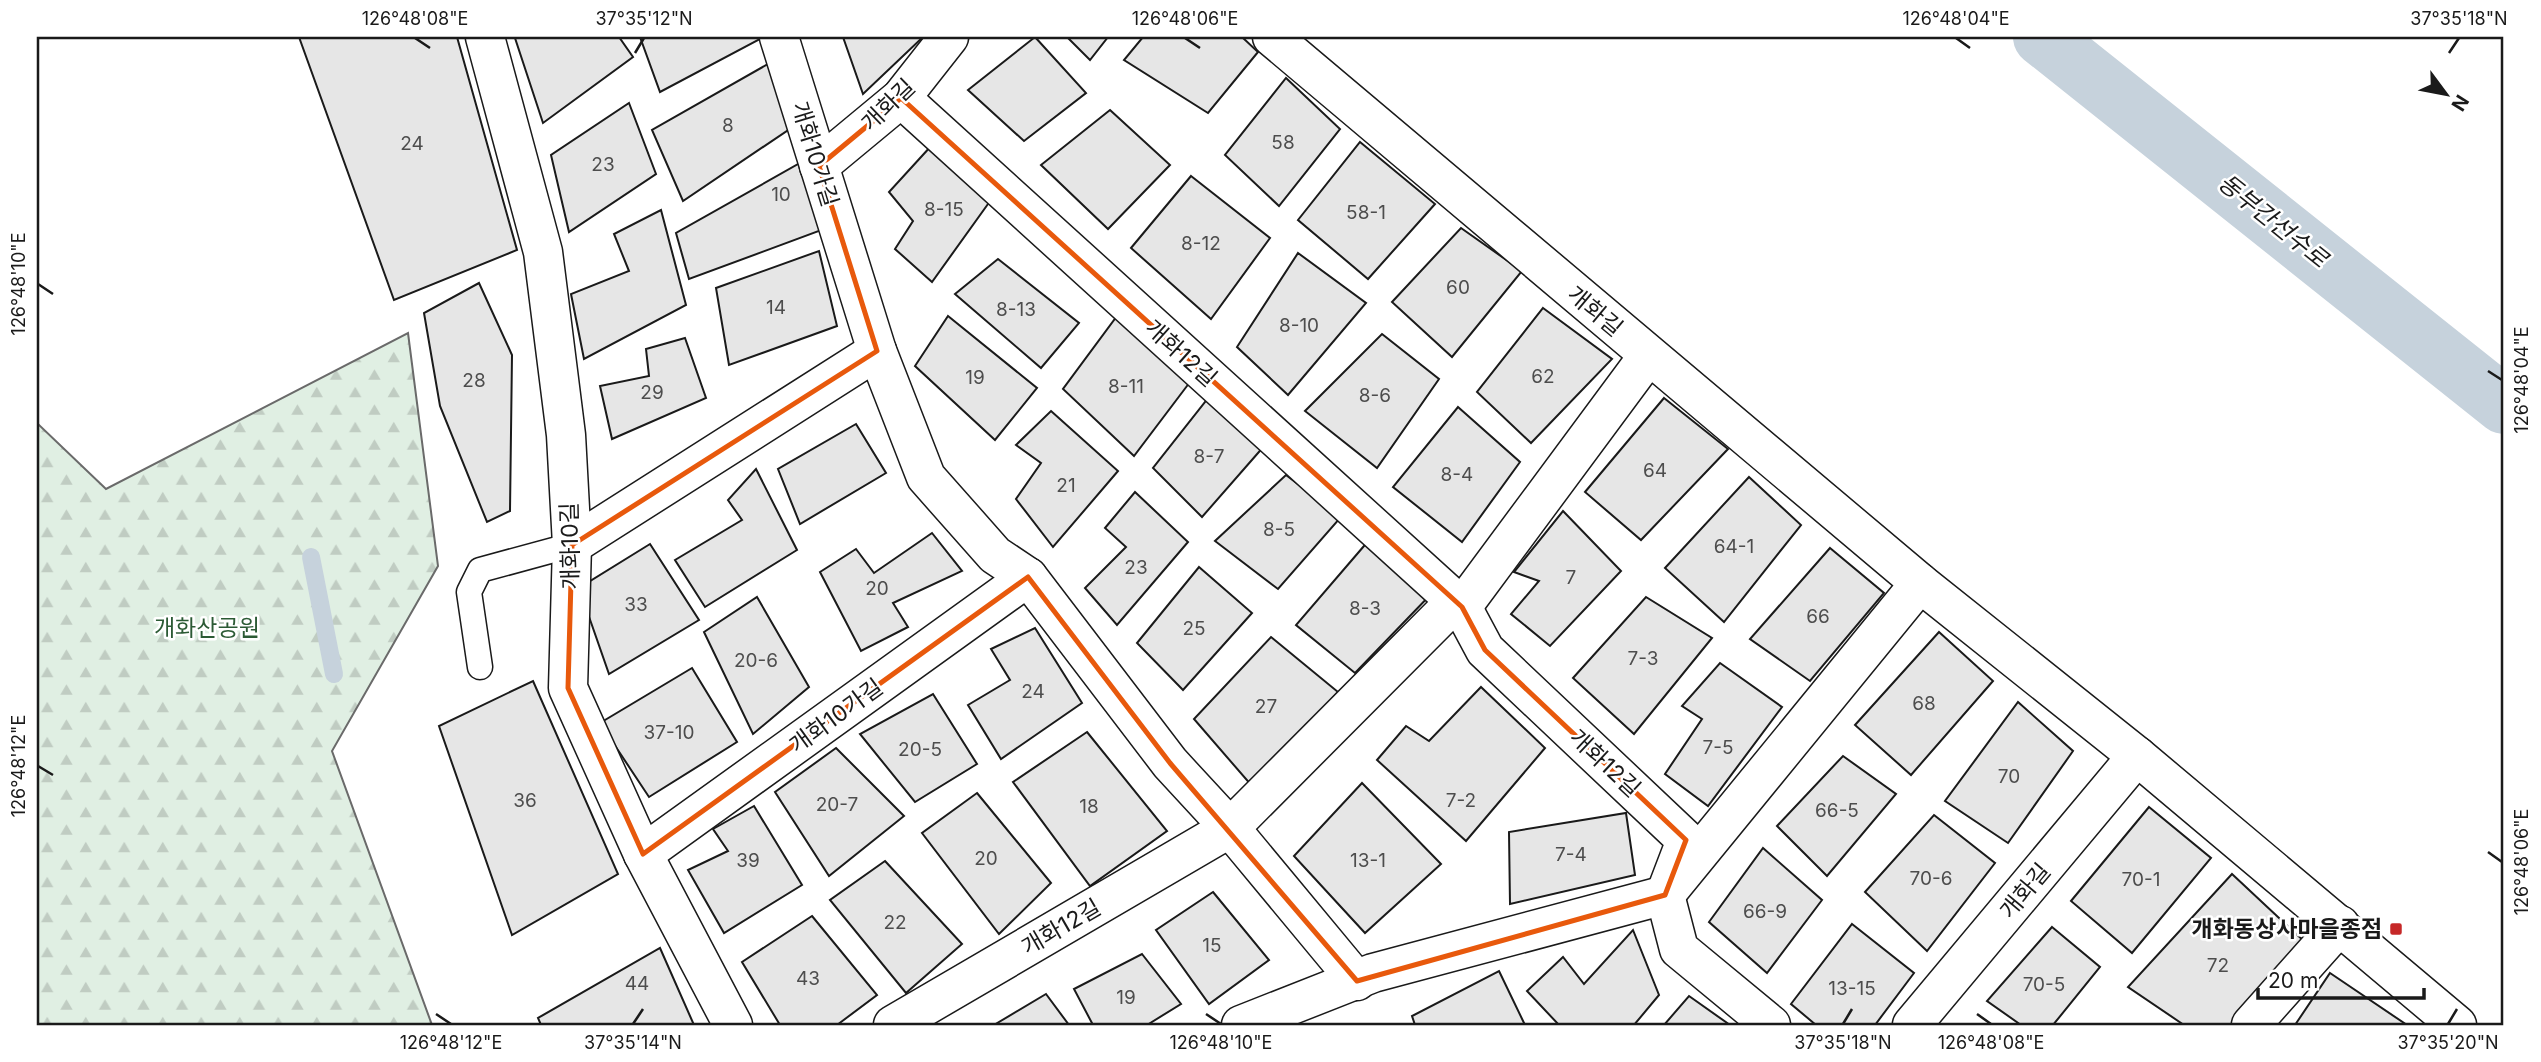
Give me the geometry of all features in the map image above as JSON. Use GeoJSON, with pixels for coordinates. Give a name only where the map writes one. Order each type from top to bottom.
{"type":"FeatureCollection","features":[{"type":"Feature","properties":{"kind":"street","name":"개화10길"},"geometry":{"type":"LineString","coordinates":[[485,37],[542,252],[566,435],[572,545],[568,688],[643,854],[733,1025]]}},
{"type":"Feature","properties":{"kind":"street","name":"개화10가길"},"geometry":{"type":"LineString","coordinates":[[779,37],[877,351],[926,477],[995,555],[1028,578],[1170,763],[1230,828]]}},
{"type":"Feature","properties":{"kind":"street","name":"개화길"},"geometry":{"type":"LineString","coordinates":[[819,166],[901,98],[949,37]]}},
{"type":"Feature","properties":{"kind":"street","name":"개화길"},"geometry":{"type":"LineString","coordinates":[[1272,37],[1920,583],[2137,756],[2457,1025]]}},
{"type":"Feature","properties":{"kind":"street","name":"개화12길"},"geometry":{"type":"LineString","coordinates":[[901,98],[1462,607],[1485,650],[1686,840],[1665,895]]}},
{"type":"Feature","properties":{"kind":"street"},"geometry":{"type":"LineString","coordinates":[[572,545],[877,351]]}},
{"type":"Feature","properties":{"kind":"street","name":"개화12길"},"geometry":{"type":"LineString","coordinates":[[1462,607],[1648,356]]}},
{"type":"Feature","properties":{"kind":"street","name":"개화10가길"},"geometry":{"type":"LineString","coordinates":[[643,854],[1028,578]]}},
{"type":"Feature","properties":{"kind":"street"},"geometry":{"type":"LineString","coordinates":[[1241,1025],[1373,973],[1665,895],[1920,583]]}},
{"type":"Feature","properties":{"kind":"street","name":"개화12길"},"geometry":{"type":"LineString","coordinates":[[893,1025],[1230,828],[1451,606],[1462,607]]}},
{"type":"Feature","properties":{"kind":"street","name":"개화길"},"geometry":{"type":"LineString","coordinates":[[1912,1025],[2137,756]]}},
{"type":"Feature","properties":{"kind":"street"},"geometry":{"type":"LineString","coordinates":[[1230,828],[1357,981]]}},
{"type":"Feature","properties":{"kind":"street"},"geometry":{"type":"LineString","coordinates":[[1665,895],[1679,949],[1771,1025]]}},
{"type":"Feature","properties":{"kind":"street"},"geometry":{"type":"LineString","coordinates":[[2251,1025],[2340,925]]}},
{"type":"Feature","properties":{"kind":"lane"},"geometry":{"type":"LineString","coordinates":[[480,667],[469,592],[480,570],[572,545]]}},
{"type":"Feature","properties":{"kind":"highlighted area"},"geometry":{"type":"Polygon","coordinates":[[[901,98],[1462,607],[1485,650],[1686,840],[1665,895],[1357,981],[1170,763],[1028,577],[643,854],[568,688],[572,545],[877,351],[819,166],[901,98]]]}},
{"type":"Feature","properties":{"kind":"green space","name":"개화산공원"},"geometry":{"type":"Polygon","coordinates":[[[408,333],[438,566],[332,751],[432,1025],[37,1025],[37,423],[106,489],[408,333]]]}},
{"type":"Feature","properties":{"kind":"building"},"geometry":{"type":"Polygon","coordinates":[[[299,37],[457,37],[517,250],[394,300],[299,37]]]}},
{"type":"Feature","properties":{"kind":"building"},"geometry":{"type":"Polygon","coordinates":[[[619,37],[633,57],[543,123],[515,38],[619,37]]]}},
{"type":"Feature","properties":{"kind":"building"},"geometry":{"type":"Polygon","coordinates":[[[640,37],[762,37],[762,38],[660,92],[640,37]]]}},
{"type":"Feature","properties":{"kind":"building"},"geometry":{"type":"Polygon","coordinates":[[[843,37],[923,37],[863,94],[843,37]]]}},
{"type":"Feature","properties":{"kind":"building"},"geometry":{"type":"Polygon","coordinates":[[[1035,37],[1086,93],[1024,141],[968,90],[1035,37]]]}},
{"type":"Feature","properties":{"kind":"building"},"geometry":{"type":"Polygon","coordinates":[[[1067,37],[1108,37],[1090,60],[1067,37]]]}},
{"type":"Feature","properties":{"kind":"building"},"geometry":{"type":"Polygon","coordinates":[[[1143,37],[1242,37],[1258,52],[1208,113],[1124,60],[1143,37]]]}},
{"type":"Feature","properties":{"kind":"building"},"geometry":{"type":"Polygon","coordinates":[[[782,56],[803,120],[683,201],[652,130],[782,56]]]}},
{"type":"Feature","properties":{"kind":"building"},"geometry":{"type":"Polygon","coordinates":[[[1286,78],[1340,129],[1279,206],[1225,155],[1286,78]]]}},
{"type":"Feature","properties":{"kind":"building"},"geometry":{"type":"Polygon","coordinates":[[[629,103],[656,174],[569,232],[551,155],[629,103]]]}},
{"type":"Feature","properties":{"kind":"building"},"geometry":{"type":"Polygon","coordinates":[[[1110,110],[1170,165],[1108,229],[1041,165],[1110,110]]]}},
{"type":"Feature","properties":{"kind":"building"},"geometry":{"type":"Polygon","coordinates":[[[1360,142],[1435,204],[1368,279],[1298,220],[1360,142]]]}},
{"type":"Feature","properties":{"kind":"building"},"geometry":{"type":"Polygon","coordinates":[[[932,145],[993,197],[932,282],[895,249],[913,221],[889,192],[932,145]]]}},
{"type":"Feature","properties":{"kind":"building"},"geometry":{"type":"Polygon","coordinates":[[[807,159],[827,228],[689,279],[676,233],[807,159]]]}},
{"type":"Feature","properties":{"kind":"building"},"geometry":{"type":"Polygon","coordinates":[[[1191,176],[1270,238],[1211,319],[1131,248],[1191,176]]]}},
{"type":"Feature","properties":{"kind":"building"},"geometry":{"type":"Polygon","coordinates":[[[661,210],[686,305],[584,359],[571,294],[629,271],[614,234],[661,210]]]}},
{"type":"Feature","properties":{"kind":"building"},"geometry":{"type":"Polygon","coordinates":[[[1461,228],[1522,271],[1452,357],[1392,302],[1461,228]]]}},
{"type":"Feature","properties":{"kind":"building"},"geometry":{"type":"Polygon","coordinates":[[[819,251],[837,326],[729,365],[716,288],[819,251]]]}},
{"type":"Feature","properties":{"kind":"building"},"geometry":{"type":"Polygon","coordinates":[[[1298,253],[1366,303],[1288,395],[1237,347],[1298,253]]]}},
{"type":"Feature","properties":{"kind":"building"},"geometry":{"type":"Polygon","coordinates":[[[998,259],[1079,323],[1041,368],[955,294],[998,259]]]}},
{"type":"Feature","properties":{"kind":"building"},"geometry":{"type":"Polygon","coordinates":[[[479,283],[512,355],[510,511],[487,522],[440,406],[424,313],[479,283]]]}},
{"type":"Feature","properties":{"kind":"building"},"geometry":{"type":"Polygon","coordinates":[[[1543,308],[1612,359],[1531,443],[1477,392],[1543,308]]]}},
{"type":"Feature","properties":{"kind":"building"},"geometry":{"type":"Polygon","coordinates":[[[948,316],[1037,388],[995,440],[915,366],[948,316]]]}},
{"type":"Feature","properties":{"kind":"building"},"geometry":{"type":"Polygon","coordinates":[[[1117,316],[1190,382],[1134,456],[1063,389],[1117,316]]]}},
{"type":"Feature","properties":{"kind":"building"},"geometry":{"type":"Polygon","coordinates":[[[1382,334],[1439,379],[1377,468],[1305,411],[1382,334]]]}},
{"type":"Feature","properties":{"kind":"building"},"geometry":{"type":"Polygon","coordinates":[[[685,338],[706,398],[612,439],[600,386],[649,376],[646,349],[685,338]]]}},
{"type":"Feature","properties":{"kind":"building"},"geometry":{"type":"Polygon","coordinates":[[[1209,397],[1265,445],[1202,517],[1153,468],[1209,397]]]}},
{"type":"Feature","properties":{"kind":"building"},"geometry":{"type":"Polygon","coordinates":[[[1664,398],[1728,449],[1641,540],[1585,492],[1664,398]]]}},
{"type":"Feature","properties":{"kind":"building"},"geometry":{"type":"Polygon","coordinates":[[[1458,407],[1520,462],[1462,542],[1393,487],[1458,407]]]}},
{"type":"Feature","properties":{"kind":"building"},"geometry":{"type":"Polygon","coordinates":[[[1051,411],[1118,471],[1053,547],[1016,499],[1041,463],[1016,445],[1051,411]]]}},
{"type":"Feature","properties":{"kind":"building"},"geometry":{"type":"Polygon","coordinates":[[[856,424],[886,473],[800,524],[778,469],[856,424]]]}},
{"type":"Feature","properties":{"kind":"building"},"geometry":{"type":"Polygon","coordinates":[[[756,469],[797,550],[705,607],[675,560],[742,520],[728,500],[756,469]]]}},
{"type":"Feature","properties":{"kind":"building"},"geometry":{"type":"Polygon","coordinates":[[[1286,475],[1341,517],[1278,589],[1215,541],[1286,475]]]}},
{"type":"Feature","properties":{"kind":"building"},"geometry":{"type":"Polygon","coordinates":[[[1749,477],[1801,525],[1724,622],[1665,568],[1749,477]]]}},
{"type":"Feature","properties":{"kind":"building"},"geometry":{"type":"Polygon","coordinates":[[[1135,492],[1188,542],[1117,625],[1085,588],[1126,547],[1105,528],[1135,492]]]}},
{"type":"Feature","properties":{"kind":"building"},"geometry":{"type":"Polygon","coordinates":[[[1563,511],[1621,571],[1550,646],[1511,614],[1539,581],[1514,572],[1563,511]]]}},
{"type":"Feature","properties":{"kind":"building"},"geometry":{"type":"Polygon","coordinates":[[[932,533],[962,571],[893,603],[908,627],[861,651],[820,572],[856,549],[874,573],[932,533]]]}},
{"type":"Feature","properties":{"kind":"building"},"geometry":{"type":"Polygon","coordinates":[[[1370,539],[1435,590],[1355,673],[1296,625],[1370,539]]]}},
{"type":"Feature","properties":{"kind":"building"},"geometry":{"type":"Polygon","coordinates":[[[650,544],[699,620],[609,674],[579,588],[650,544]]]}},
{"type":"Feature","properties":{"kind":"building"},"geometry":{"type":"Polygon","coordinates":[[[1830,548],[1884,593],[1810,681],[1750,639],[1830,548]]]}},
{"type":"Feature","properties":{"kind":"building"},"geometry":{"type":"Polygon","coordinates":[[[1199,567],[1252,613],[1183,690],[1137,643],[1199,567]]]}},
{"type":"Feature","properties":{"kind":"building"},"geometry":{"type":"Polygon","coordinates":[[[757,597],[809,687],[753,734],[704,632],[757,597]]]}},
{"type":"Feature","properties":{"kind":"building"},"geometry":{"type":"Polygon","coordinates":[[[1646,597],[1712,638],[1634,734],[1573,678],[1646,597]]]}},
{"type":"Feature","properties":{"kind":"building"},"geometry":{"type":"Polygon","coordinates":[[[1035,628],[1082,703],[1001,759],[968,705],[1010,680],[991,649],[1035,628]]]}},
{"type":"Feature","properties":{"kind":"building"},"geometry":{"type":"Polygon","coordinates":[[[1939,632],[1993,681],[1911,775],[1855,725],[1939,632]]]}},
{"type":"Feature","properties":{"kind":"building"},"geometry":{"type":"Polygon","coordinates":[[[1271,637],[1338,692],[1252,786],[1194,719],[1271,637]]]}},
{"type":"Feature","properties":{"kind":"building"},"geometry":{"type":"Polygon","coordinates":[[[1720,663],[1782,707],[1708,806],[1665,774],[1702,719],[1682,706],[1720,663]]]}},
{"type":"Feature","properties":{"kind":"building"},"geometry":{"type":"Polygon","coordinates":[[[692,668],[737,742],[649,797],[600,723],[692,668]]]}},
{"type":"Feature","properties":{"kind":"building"},"geometry":{"type":"Polygon","coordinates":[[[533,681],[618,874],[512,935],[439,726],[533,681]]]}},
{"type":"Feature","properties":{"kind":"building"},"geometry":{"type":"Polygon","coordinates":[[[1481,687],[1545,748],[1466,841],[1377,760],[1406,726],[1429,741],[1481,687]]]}},
{"type":"Feature","properties":{"kind":"building"},"geometry":{"type":"Polygon","coordinates":[[[933,694],[977,764],[915,802],[860,734],[933,694]]]}},
{"type":"Feature","properties":{"kind":"building"},"geometry":{"type":"Polygon","coordinates":[[[2018,702],[2073,751],[2008,843],[1945,801],[2018,702]]]}},
{"type":"Feature","properties":{"kind":"building"},"geometry":{"type":"Polygon","coordinates":[[[1087,732],[1167,831],[1090,886],[1013,782],[1087,732]]]}},
{"type":"Feature","properties":{"kind":"building"},"geometry":{"type":"Polygon","coordinates":[[[836,748],[904,816],[829,876],[775,792],[836,748]]]}},
{"type":"Feature","properties":{"kind":"building"},"geometry":{"type":"Polygon","coordinates":[[[1843,756],[1896,794],[1827,876],[1777,826],[1843,756]]]}},
{"type":"Feature","properties":{"kind":"building"},"geometry":{"type":"Polygon","coordinates":[[[1362,783],[1441,864],[1365,933],[1294,856],[1362,783]]]}},
{"type":"Feature","properties":{"kind":"building"},"geometry":{"type":"Polygon","coordinates":[[[977,793],[1051,883],[999,934],[922,833],[977,793]]]}},
{"type":"Feature","properties":{"kind":"building"},"geometry":{"type":"Polygon","coordinates":[[[754,806],[802,885],[724,933],[688,870],[728,851],[713,829],[754,806]]]}},
{"type":"Feature","properties":{"kind":"building"},"geometry":{"type":"Polygon","coordinates":[[[2149,807],[2211,858],[2132,953],[2071,901],[2149,807]]]}},
{"type":"Feature","properties":{"kind":"building"},"geometry":{"type":"Polygon","coordinates":[[[1626,813],[1635,875],[1510,904],[1509,832],[1626,813]]]}},
{"type":"Feature","properties":{"kind":"building"},"geometry":{"type":"Polygon","coordinates":[[[1934,815],[1995,863],[1927,951],[1865,892],[1934,815]]]}},
{"type":"Feature","properties":{"kind":"building"},"geometry":{"type":"Polygon","coordinates":[[[1763,848],[1822,900],[1767,973],[1709,922],[1763,848]]]}},
{"type":"Feature","properties":{"kind":"building"},"geometry":{"type":"Polygon","coordinates":[[[885,861],[962,944],[906,993],[830,900],[885,861]]]}},
{"type":"Feature","properties":{"kind":"building"},"geometry":{"type":"Polygon","coordinates":[[[2232,874],[2307,944],[2239,1025],[2184,1025],[2128,987],[2232,874]]]}},
{"type":"Feature","properties":{"kind":"building"},"geometry":{"type":"Polygon","coordinates":[[[1213,892],[1269,960],[1209,1004],[1156,930],[1213,892]]]}},
{"type":"Feature","properties":{"kind":"building"},"geometry":{"type":"Polygon","coordinates":[[[812,916],[877,995],[837,1025],[780,1025],[742,962],[812,916]]]}},
{"type":"Feature","properties":{"kind":"building"},"geometry":{"type":"Polygon","coordinates":[[[1852,924],[1914,973],[1875,1025],[1816,1025],[1791,1004],[1852,924]]]}},
{"type":"Feature","properties":{"kind":"building"},"geometry":{"type":"Polygon","coordinates":[[[2052,927],[2100,967],[2053,1025],[2021,1025],[1987,1001],[2052,927]]]}},
{"type":"Feature","properties":{"kind":"building"},"geometry":{"type":"Polygon","coordinates":[[[1633,930],[1659,995],[1634,1025],[1559,1025],[1527,991],[1563,957],[1584,984],[1633,930]]]}},
{"type":"Feature","properties":{"kind":"building"},"geometry":{"type":"Polygon","coordinates":[[[660,948],[694,1025],[541,1025],[538,1018],[660,948]]]}},
{"type":"Feature","properties":{"kind":"building"},"geometry":{"type":"Polygon","coordinates":[[[1142,954],[1181,1004],[1147,1025],[1093,1025],[1074,989],[1142,954]]]}},
{"type":"Feature","properties":{"kind":"building"},"geometry":{"type":"Polygon","coordinates":[[[1499,971],[1525,1025],[1415,1025],[1412,1016],[1499,971]]]}},
{"type":"Feature","properties":{"kind":"building"},"geometry":{"type":"Polygon","coordinates":[[[2330,973],[2407,1025],[2295,1025],[2330,973]]]}},
{"type":"Feature","properties":{"kind":"building"},"geometry":{"type":"Polygon","coordinates":[[[1046,994],[1069,1025],[994,1025],[1046,994]]]}},
{"type":"Feature","properties":{"kind":"building"},"geometry":{"type":"Polygon","coordinates":[[[1689,996],[1730,1025],[1664,1025],[1689,996]]]}},
{"type":"Feature","properties":{"kind":"waterway","name":"동부간선수로"},"geometry":{"type":"LineString","coordinates":[[2042,37],[2504,405]]}},
{"type":"Feature","properties":{"kind":"waterway"},"geometry":{"type":"LineString","coordinates":[[311,557],[334,674]]}},
{"type":"Feature","properties":{"kind":"place","name":"개화동상사마을종점"},"geometry":{"type":"Point","coordinates":[2396,929]}}]}
